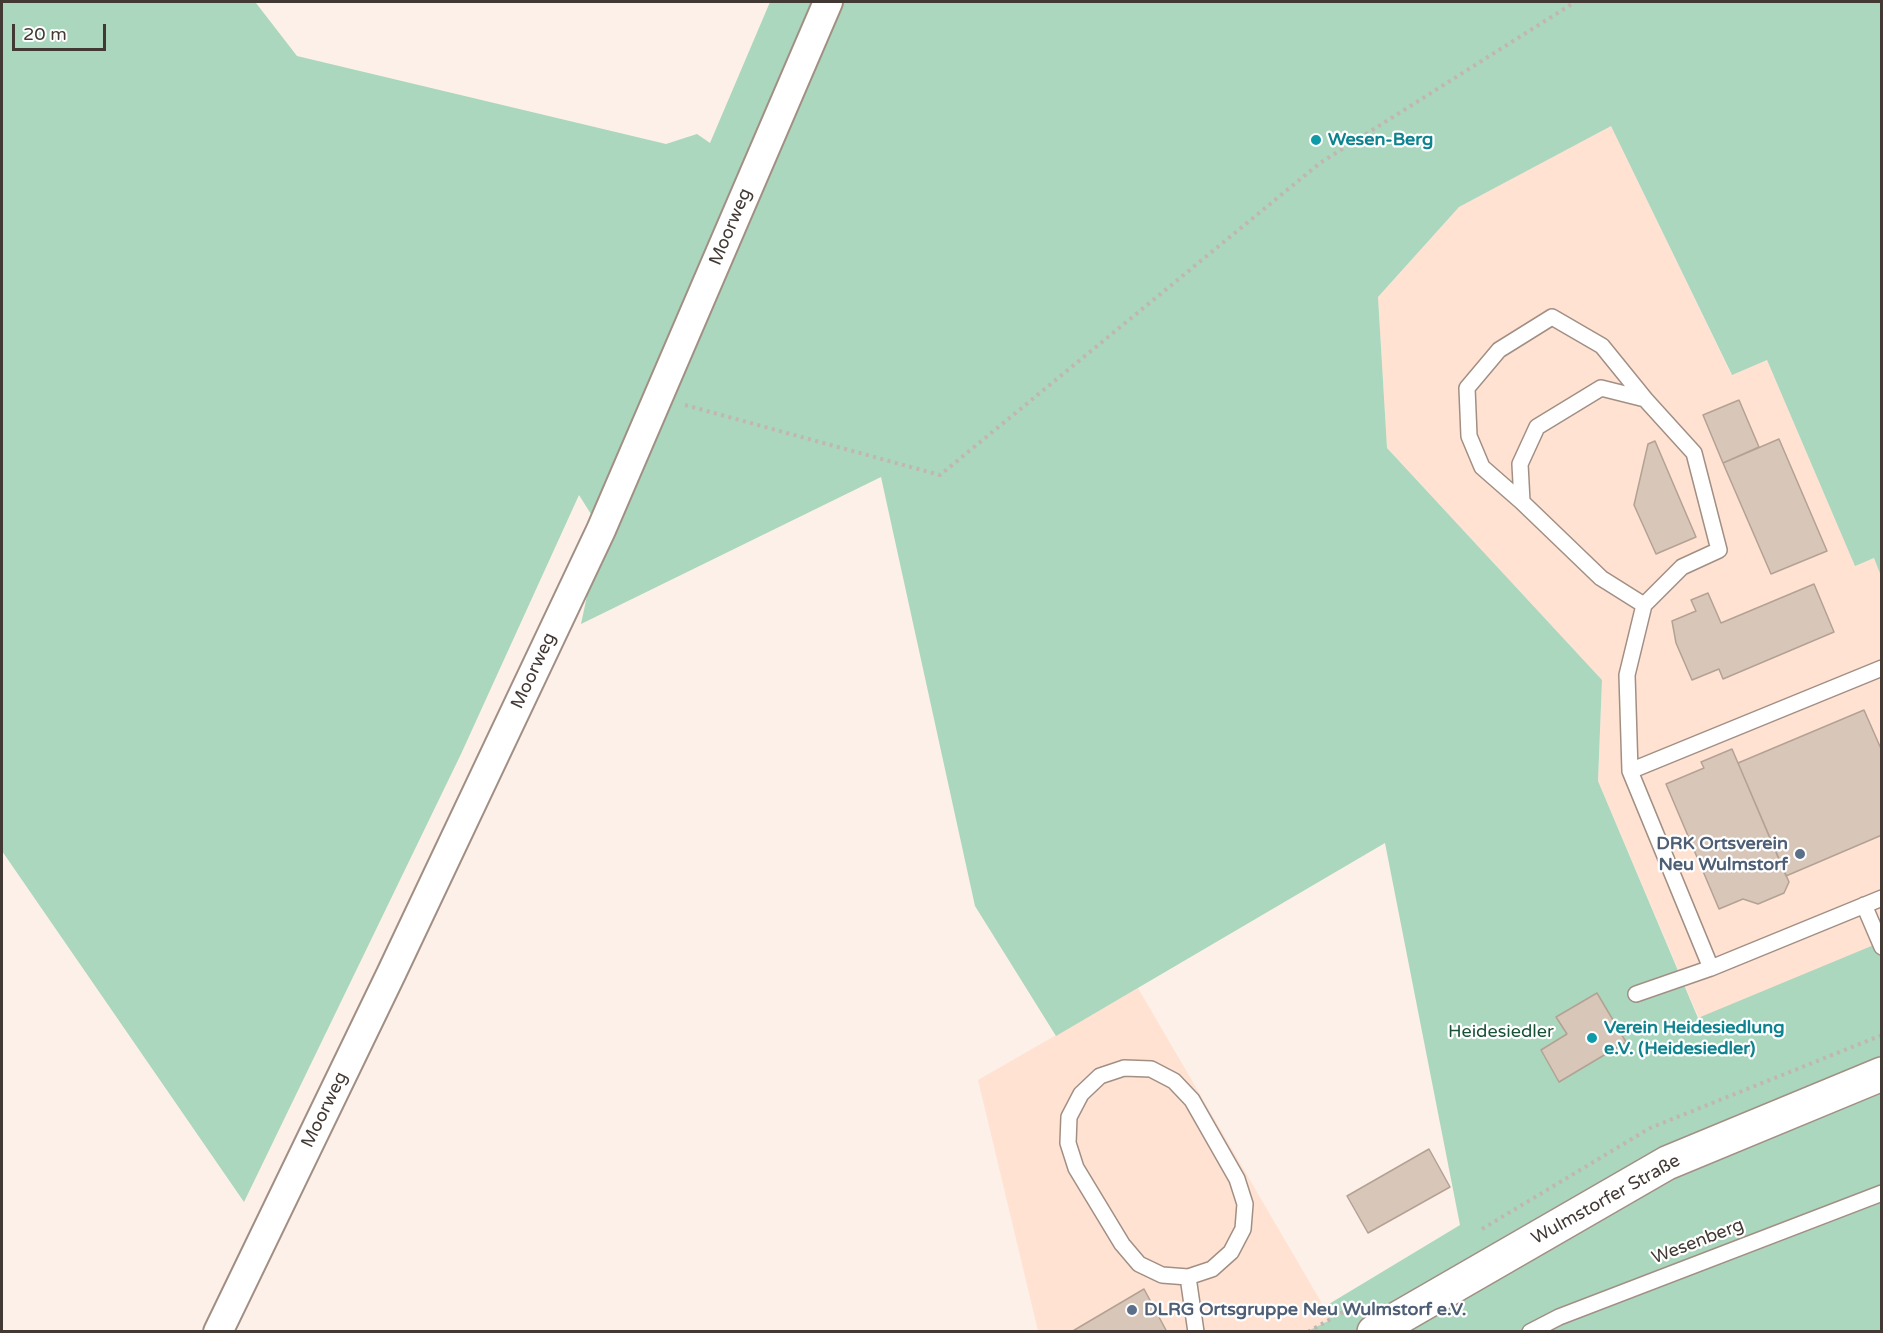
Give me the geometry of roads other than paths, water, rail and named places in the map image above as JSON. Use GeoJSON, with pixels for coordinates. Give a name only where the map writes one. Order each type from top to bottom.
{"type":"FeatureCollection","features":[{"type":"Feature","properties":{"kind":"main road","name":"Wulmstorfer Straße"},"geometry":{"type":"LineString","coordinates":[[1374,1332],[1667,1163],[1881,1074]]}},
{"type":"Feature","properties":{"kind":"street","name":"Moorweg"},"geometry":{"type":"LineString","coordinates":[[218,1332],[391,974],[585,562],[828,2]]}},
{"type":"Feature","properties":{"kind":"lane"},"geometry":{"type":"LineString","coordinates":[[1644,605],[1601,578],[1482,467],[1469,436],[1467,388],[1498,350],[1552,317],[1602,346],[1694,453],[1719,550],[1682,567],[1644,605],[1627,675],[1630,771],[1711,968]]}},
{"type":"Feature","properties":{"kind":"lane"},"geometry":{"type":"LineString","coordinates":[[1522,502],[1520,464],[1537,427],[1601,388],[1646,399]]}},
{"type":"Feature","properties":{"kind":"lane"},"geometry":{"type":"LineString","coordinates":[[1630,771],[1881,668]]}},
{"type":"Feature","properties":{"kind":"lane"},"geometry":{"type":"LineString","coordinates":[[1636,994],[1711,968],[1881,898]]}},
{"type":"Feature","properties":{"kind":"lane"},"geometry":{"type":"LineString","coordinates":[[1864,905],[1881,947]]}},
{"type":"Feature","properties":{"kind":"lane"},"geometry":{"type":"LineString","coordinates":[[1124,1068],[1151,1069],[1174,1081],[1192,1100],[1237,1179],[1245,1204],[1243,1229],[1239,1237],[1231,1252],[1212,1269],[1188,1277],[1162,1275],[1139,1264],[1122,1244],[1076,1168],[1068,1143],[1070,1117],[1081,1094],[1100,1076],[1124,1068]]}},
{"type":"Feature","properties":{"kind":"lane","name":"Wesenberg"},"geometry":{"type":"LineString","coordinates":[[1530,1332],[1558,1317],[1881,1193]]}},
{"type":"Feature","properties":{"kind":"lane"},"geometry":{"type":"LineString","coordinates":[[1188,1277],[1196,1332]]}},
{"type":"Feature","properties":{"kind":"place","name":"Wesen-Berg"},"geometry":{"type":"Point","coordinates":[1316,140]}},
{"type":"Feature","properties":{"kind":"place","name":"DRK Ortsverein Neu Wulmstorf"},"geometry":{"type":"Point","coordinates":[1800,854]}},
{"type":"Feature","properties":{"kind":"place","name":"Verein Heidesiedlung e.V. (Heidesiedler)"},"geometry":{"type":"Point","coordinates":[1592,1038]}},
{"type":"Feature","properties":{"kind":"place","name":"DLRG Ortsgruppe Neu Wulmstorf e.V."},"geometry":{"type":"Point","coordinates":[1132,1310]}},
{"type":"Feature","properties":{"kind":"park label","name":"Heidesiedler"},"geometry":{"type":"Point","coordinates":[1501,1032]}}]}
